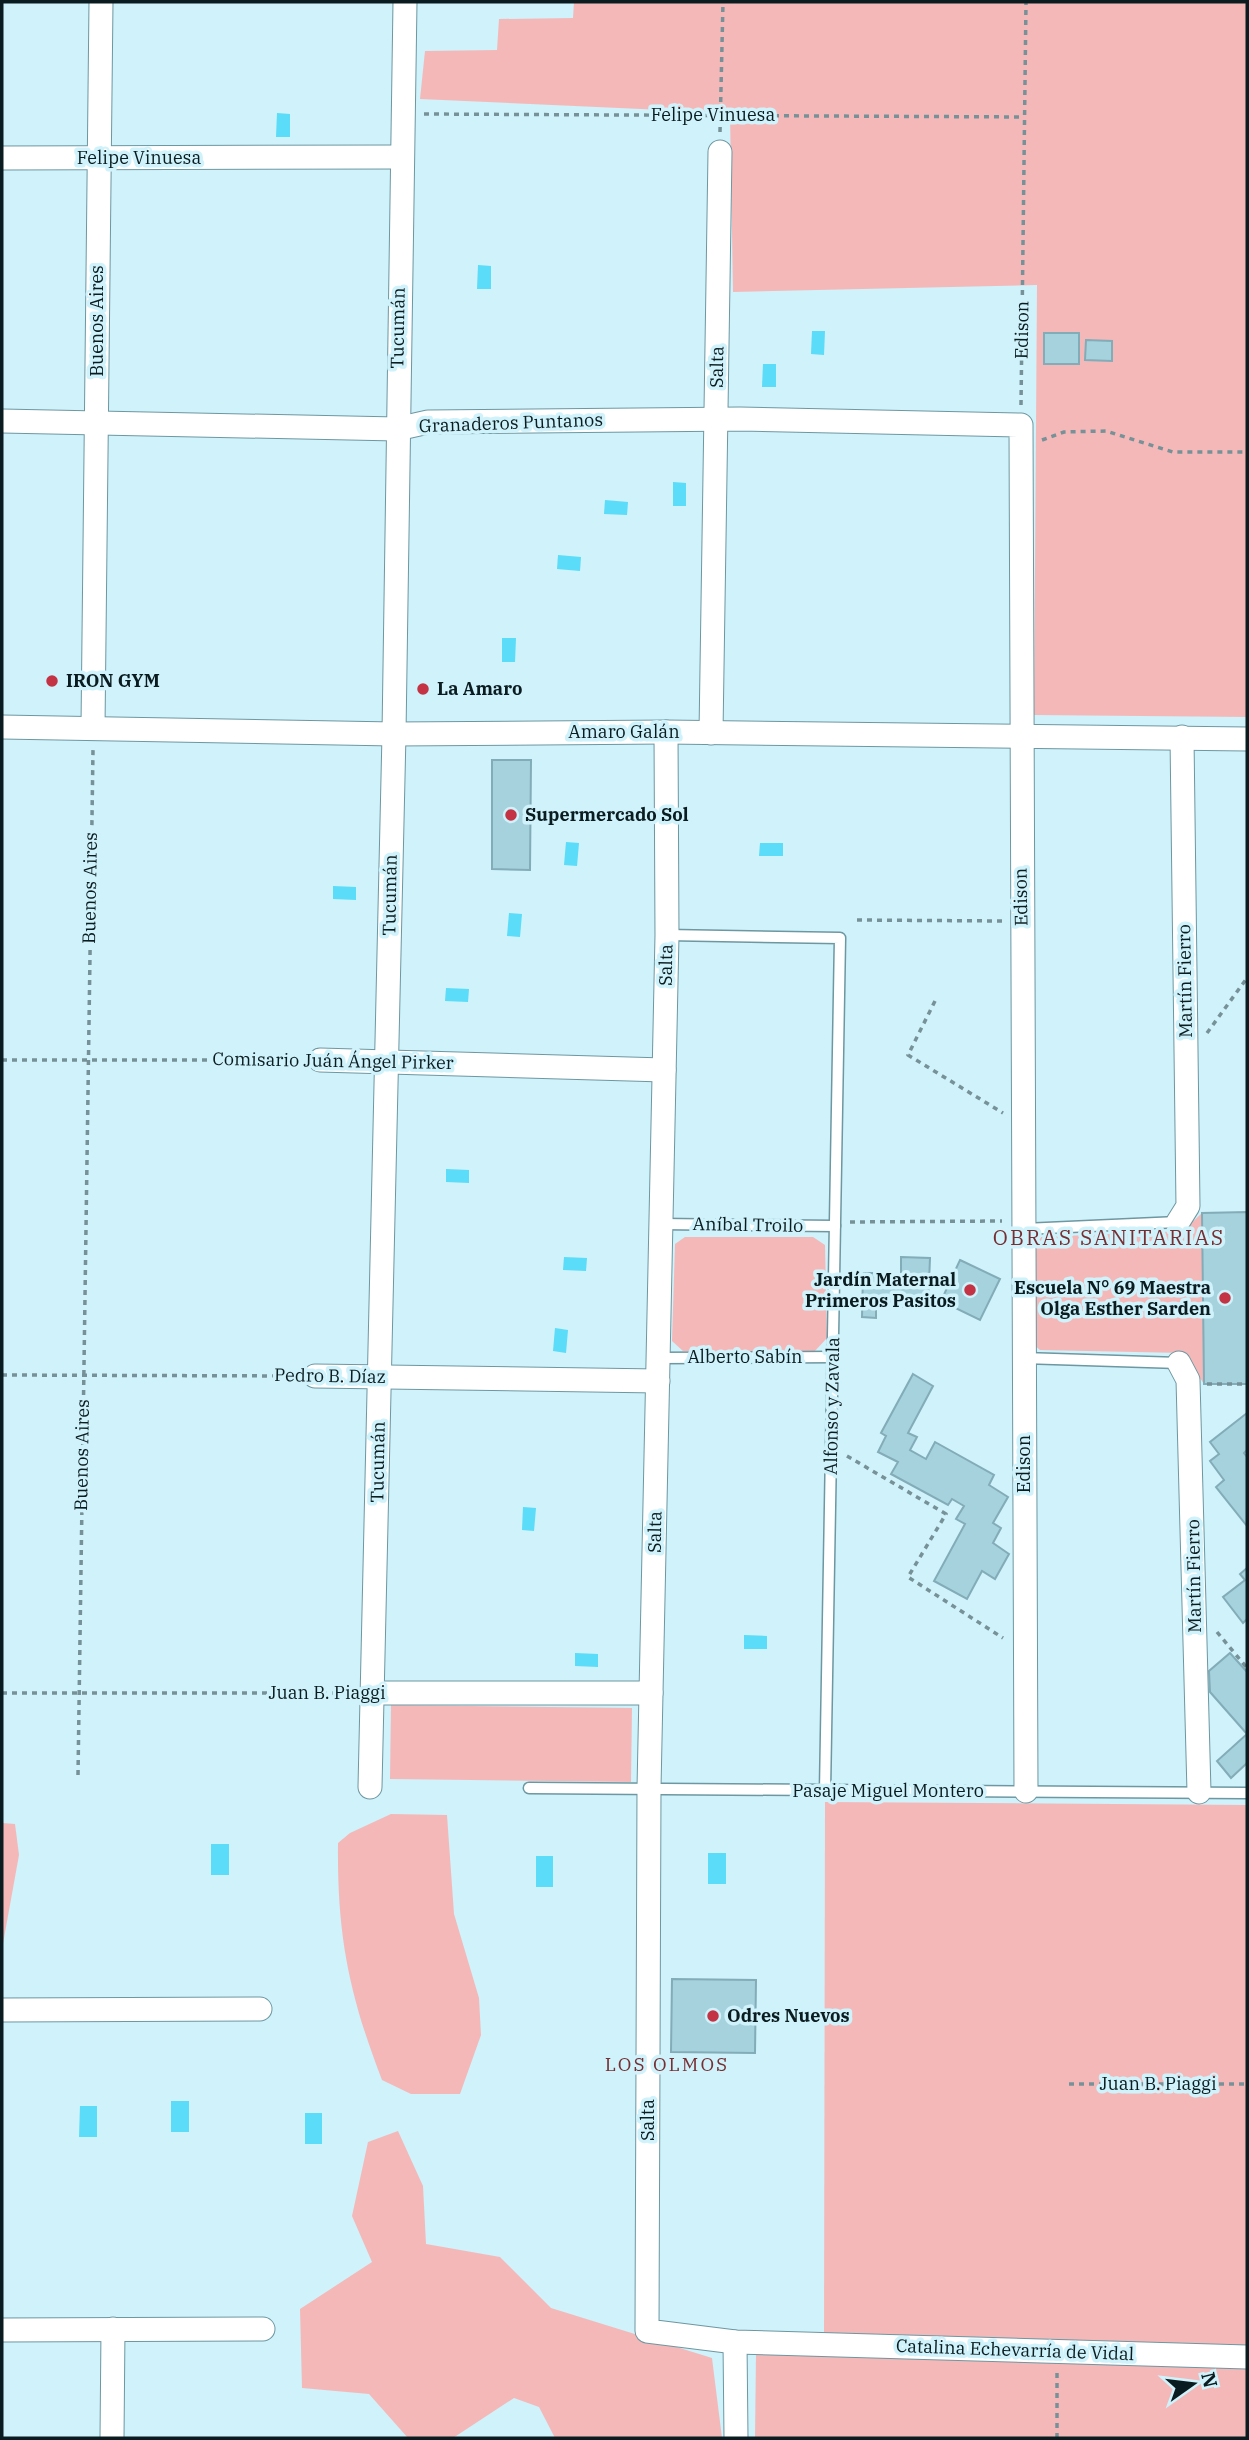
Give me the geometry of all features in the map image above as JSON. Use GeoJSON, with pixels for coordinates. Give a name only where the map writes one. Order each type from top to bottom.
{"type":"FeatureCollection","features":[{"type":"Feature","properties":{"kind":"street","name":"Buenos Aires"},"geometry":{"type":"LineString","coordinates":[[93,727],[100,2]]}},
{"type":"Feature","properties":{"kind":"street","name":"Tucumán"},"geometry":{"type":"LineString","coordinates":[[370,1787],[394,734],[404,2]]}},
{"type":"Feature","properties":{"kind":"street","name":"Salta"},"geometry":{"type":"LineString","coordinates":[[711,733],[720,152]]}},
{"type":"Feature","properties":{"kind":"street","name":"Felipe Vinuesa"},"geometry":{"type":"LineString","coordinates":[[2,158],[401,157]]}},
{"type":"Feature","properties":{"kind":"street","name":"Granaderos Puntanos"},"geometry":{"type":"LineString","coordinates":[[2,421],[397,429],[428,422],[717,420],[1021,425]]}},
{"type":"Feature","properties":{"kind":"street","name":"Edison"},"geometry":{"type":"LineString","coordinates":[[1021,425],[1014,1225],[1023,1358],[1026,1791]]}},
{"type":"Feature","properties":{"kind":"street","name":"Amaro Galán"},"geometry":{"type":"LineString","coordinates":[[2,727],[394,734],[666,732],[1247,738]]}},
{"type":"Feature","properties":{"kind":"street","name":"Salta"},"geometry":{"type":"LineString","coordinates":[[647,2331],[649,1788],[667,935],[666,732]]}},
{"type":"Feature","properties":{"kind":"street","name":"Martín Fierro"},"geometry":{"type":"LineString","coordinates":[[1178,1222],[1188,1206],[1182,737]]}},
{"type":"Feature","properties":{"kind":"street","name":"Comisario Juán Ángel Pirker"},"geometry":{"type":"LineString","coordinates":[[320,1060],[664,1070]]}},
{"type":"Feature","properties":{"kind":"street","name":"Martín Fierro"},"geometry":{"type":"LineString","coordinates":[[1179,1363],[1188,1380],[1199,1792]]}},
{"type":"Feature","properties":{"kind":"street","name":"Pedro B. Díaz"},"geometry":{"type":"LineString","coordinates":[[315,1376],[658,1381]]}},
{"type":"Feature","properties":{"kind":"street","name":"Juan B. Piaggi"},"geometry":{"type":"LineString","coordinates":[[373,1693],[651,1693]]}},
{"type":"Feature","properties":{"kind":"street"},"geometry":{"type":"LineString","coordinates":[[2,2010],[260,2010]]}},
{"type":"Feature","properties":{"kind":"street"},"geometry":{"type":"LineString","coordinates":[[112,2438],[113,2329]]}},
{"type":"Feature","properties":{"kind":"street"},"geometry":{"type":"LineString","coordinates":[[2,2330],[263,2329]]}},
{"type":"Feature","properties":{"kind":"street","name":"Catalina Echevarría de Vidal"},"geometry":{"type":"LineString","coordinates":[[647,2331],[735,2342],[1247,2357]]}},
{"type":"Feature","properties":{"kind":"street"},"geometry":{"type":"LineString","coordinates":[[735,2342],[736,2438]]}},
{"type":"Feature","properties":{"kind":"lane","name":"Alfonso y Zavala"},"geometry":{"type":"LineString","coordinates":[[667,935],[840,938],[825,1791]]}},
{"type":"Feature","properties":{"kind":"lane"},"geometry":{"type":"LineString","coordinates":[[1014,1225],[1178,1222]]}},
{"type":"Feature","properties":{"kind":"lane","name":"Aníbal Troilo"},"geometry":{"type":"LineString","coordinates":[[661,1224],[835,1226]]}},
{"type":"Feature","properties":{"kind":"lane","name":"Alberto Sabín"},"geometry":{"type":"LineString","coordinates":[[658,1358],[833,1357]]}},
{"type":"Feature","properties":{"kind":"lane"},"geometry":{"type":"LineString","coordinates":[[1023,1358],[1179,1363]]}},
{"type":"Feature","properties":{"kind":"lane","name":"Pasaje Miguel Montero"},"geometry":{"type":"LineString","coordinates":[[529,1788],[1247,1793]]}},
{"type":"Feature","properties":{"kind":"path"},"geometry":{"type":"LineString","coordinates":[[720,152],[723,2]]}},
{"type":"Feature","properties":{"kind":"path","name":"Edison"},"geometry":{"type":"LineString","coordinates":[[1021,425],[1026,2]]}},
{"type":"Feature","properties":{"kind":"path","name":"Felipe Vinuesa"},"geometry":{"type":"LineString","coordinates":[[402,114],[1024,117]]}},
{"type":"Feature","properties":{"kind":"path"},"geometry":{"type":"LineString","coordinates":[[1021,449],[1064,432],[1106,431],[1173,452],[1247,452]]}},
{"type":"Feature","properties":{"kind":"path","name":"Buenos Aires"},"geometry":{"type":"LineString","coordinates":[[78,1774],[93,727]]}},
{"type":"Feature","properties":{"kind":"path"},"geometry":{"type":"LineString","coordinates":[[857,920],[1004,921]]}},
{"type":"Feature","properties":{"kind":"path"},"geometry":{"type":"LineString","coordinates":[[1201,1040],[1247,978]]}},
{"type":"Feature","properties":{"kind":"path"},"geometry":{"type":"LineString","coordinates":[[935,1001],[908,1055],[1004,1114]]}},
{"type":"Feature","properties":{"kind":"path","name":"Comisario Juán Ángel Pirker"},"geometry":{"type":"LineString","coordinates":[[2,1060],[320,1060]]}},
{"type":"Feature","properties":{"kind":"path"},"geometry":{"type":"LineString","coordinates":[[850,1222],[1014,1225]]}},
{"type":"Feature","properties":{"kind":"path","name":"Pedro B. Díaz"},"geometry":{"type":"LineString","coordinates":[[2,1374],[315,1376]]}},
{"type":"Feature","properties":{"kind":"path"},"geometry":{"type":"LineString","coordinates":[[1204,1384],[1247,1384]]}},
{"type":"Feature","properties":{"kind":"path"},"geometry":{"type":"LineString","coordinates":[[845,1455],[946,1514],[908,1577],[1008,1641]]}},
{"type":"Feature","properties":{"kind":"path"},"geometry":{"type":"LineString","coordinates":[[1209,1623],[1247,1668]]}},
{"type":"Feature","properties":{"kind":"path","name":"Juan B. Piaggi"},"geometry":{"type":"LineString","coordinates":[[2,1693],[373,1693]]}},
{"type":"Feature","properties":{"kind":"path","name":"Juan B. Piaggi"},"geometry":{"type":"LineString","coordinates":[[1069,2084],[1247,2084]]}},
{"type":"Feature","properties":{"kind":"path"},"geometry":{"type":"LineString","coordinates":[[1057,2351],[1057,2438]]}},
{"type":"Feature","properties":{"kind":"shaded area"},"geometry":{"type":"Polygon","coordinates":[[[574,2],[1247,2],[1247,717],[1034,715],[1037,285],[733,292],[730,113],[420,99],[425,51],[497,50],[499,19],[573,18],[574,2]]]}},
{"type":"Feature","properties":{"kind":"shaded area"},"geometry":{"type":"Polygon","coordinates":[[[1202,1213],[1204,1384],[1183,1353],[1040,1350],[1032,1343],[1033,1248],[1041,1237],[1183,1231],[1202,1213]]]}},
{"type":"Feature","properties":{"kind":"shaded area"},"geometry":{"type":"Polygon","coordinates":[[[685,1237],[813,1237],[825,1245],[827,1338],[814,1352],[683,1351],[672,1341],[675,1244],[685,1237]]]}},
{"type":"Feature","properties":{"kind":"shaded area"},"geometry":{"type":"Polygon","coordinates":[[[391,1705],[632,1708],[631,1782],[390,1779],[391,1705]]]}},
{"type":"Feature","properties":{"kind":"shaded area"},"geometry":{"type":"Polygon","coordinates":[[[825,1802],[1247,1805],[1247,2350],[824,2338],[825,1802]]]}},
{"type":"Feature","properties":{"kind":"shaded area"},"geometry":{"type":"Polygon","coordinates":[[[391,1814],[447,1815],[454,1914],[479,1998],[481,2035],[460,2094],[411,2094],[382,2080],[353,1992],[340,1907],[338,1843],[350,1833],[391,1814]]]}},
{"type":"Feature","properties":{"kind":"shaded area"},"geometry":{"type":"Polygon","coordinates":[[[2,1823],[15,1824],[19,1855],[2,1949],[2,1823]]]}},
{"type":"Feature","properties":{"kind":"shaded area"},"geometry":{"type":"Polygon","coordinates":[[[398,2131],[423,2186],[426,2244],[500,2257],[551,2308],[712,2358],[722,2438],[555,2438],[539,2407],[514,2398],[453,2438],[408,2438],[369,2394],[302,2388],[300,2309],[372,2262],[352,2216],[368,2142],[398,2131]]]}},
{"type":"Feature","properties":{"kind":"shaded area"},"geometry":{"type":"Polygon","coordinates":[[[756,2354],[1247,2367],[1247,2438],[755,2438],[756,2354]]]}},
{"type":"Feature","properties":{"kind":"water"},"geometry":{"type":"Polygon","coordinates":[[[277,113],[290,114],[290,137],[276,137],[277,113]]]}},
{"type":"Feature","properties":{"kind":"water"},"geometry":{"type":"Polygon","coordinates":[[[478,265],[491,266],[491,289],[477,289],[478,265]]]}},
{"type":"Feature","properties":{"kind":"water"},"geometry":{"type":"Polygon","coordinates":[[[812,331],[825,331],[824,355],[811,354],[812,331]]]}},
{"type":"Feature","properties":{"kind":"water"},"geometry":{"type":"Polygon","coordinates":[[[763,364],[776,364],[776,387],[762,387],[763,364]]]}},
{"type":"Feature","properties":{"kind":"water"},"geometry":{"type":"Polygon","coordinates":[[[673,482],[686,483],[686,506],[673,506],[673,482]]]}},
{"type":"Feature","properties":{"kind":"water"},"geometry":{"type":"Polygon","coordinates":[[[605,500],[628,502],[627,515],[604,514],[605,500]]]}},
{"type":"Feature","properties":{"kind":"water"},"geometry":{"type":"Polygon","coordinates":[[[558,555],[581,557],[580,571],[557,569],[558,555]]]}},
{"type":"Feature","properties":{"kind":"water"},"geometry":{"type":"Polygon","coordinates":[[[502,638],[516,638],[515,662],[502,662],[502,638]]]}},
{"type":"Feature","properties":{"kind":"water"},"geometry":{"type":"Polygon","coordinates":[[[566,842],[579,843],[577,866],[564,865],[566,842]]]}},
{"type":"Feature","properties":{"kind":"water"},"geometry":{"type":"Polygon","coordinates":[[[760,843],[783,843],[783,856],[759,856],[760,843]]]}},
{"type":"Feature","properties":{"kind":"water"},"geometry":{"type":"Polygon","coordinates":[[[333,886],[356,887],[356,900],[333,899],[333,886]]]}},
{"type":"Feature","properties":{"kind":"water"},"geometry":{"type":"Polygon","coordinates":[[[509,913],[522,914],[520,937],[507,936],[509,913]]]}},
{"type":"Feature","properties":{"kind":"water"},"geometry":{"type":"Polygon","coordinates":[[[446,988],[469,989],[468,1002],[445,1001],[446,988]]]}},
{"type":"Feature","properties":{"kind":"water"},"geometry":{"type":"Polygon","coordinates":[[[446,1169],[469,1170],[469,1183],[446,1182],[446,1169]]]}},
{"type":"Feature","properties":{"kind":"water"},"geometry":{"type":"Polygon","coordinates":[[[564,1257],[587,1258],[586,1271],[563,1270],[564,1257]]]}},
{"type":"Feature","properties":{"kind":"water"},"geometry":{"type":"Polygon","coordinates":[[[555,1328],[568,1330],[566,1353],[553,1351],[555,1328]]]}},
{"type":"Feature","properties":{"kind":"water"},"geometry":{"type":"Polygon","coordinates":[[[523,1507],[536,1508],[534,1531],[522,1530],[523,1507]]]}},
{"type":"Feature","properties":{"kind":"water"},"geometry":{"type":"Polygon","coordinates":[[[744,1635],[767,1636],[767,1649],[744,1649],[744,1635]]]}},
{"type":"Feature","properties":{"kind":"water"},"geometry":{"type":"Polygon","coordinates":[[[575,1653],[598,1654],[598,1667],[575,1666],[575,1653]]]}},
{"type":"Feature","properties":{"kind":"water"},"geometry":{"type":"Polygon","coordinates":[[[211,1844],[229,1844],[229,1875],[211,1875],[211,1844]]]}},
{"type":"Feature","properties":{"kind":"water"},"geometry":{"type":"Polygon","coordinates":[[[708,1853],[726,1853],[726,1884],[708,1884],[708,1853]]]}},
{"type":"Feature","properties":{"kind":"water"},"geometry":{"type":"Polygon","coordinates":[[[536,1856],[553,1856],[553,1887],[536,1887],[536,1856]]]}},
{"type":"Feature","properties":{"kind":"water"},"geometry":{"type":"Polygon","coordinates":[[[171,2101],[189,2101],[189,2132],[171,2132],[171,2101]]]}},
{"type":"Feature","properties":{"kind":"water"},"geometry":{"type":"Polygon","coordinates":[[[80,2106],[97,2106],[97,2137],[79,2137],[80,2106]]]}},
{"type":"Feature","properties":{"kind":"water"},"geometry":{"type":"Polygon","coordinates":[[[305,2113],[322,2113],[322,2144],[305,2144],[305,2113]]]}},
{"type":"Feature","properties":{"kind":"building"},"geometry":{"type":"Polygon","coordinates":[[[1044,333],[1079,333],[1079,364],[1044,364],[1044,333]]]}},
{"type":"Feature","properties":{"kind":"building"},"geometry":{"type":"Polygon","coordinates":[[[1086,340],[1112,341],[1112,361],[1085,360],[1086,340]]]}},
{"type":"Feature","properties":{"kind":"building","name":"Supermercado Sol"},"geometry":{"type":"Polygon","coordinates":[[[492,760],[531,760],[530,870],[492,869],[492,760]]]}},
{"type":"Feature","properties":{"kind":"building","name":"Escuela N° 69 Maestra Olga Esther Sarden"},"geometry":{"type":"Polygon","coordinates":[[[1247,1212],[1247,1384],[1204,1384],[1202,1213],[1247,1212]]]}},
{"type":"Feature","properties":{"kind":"building"},"geometry":{"type":"Polygon","coordinates":[[[901,1257],[930,1258],[928,1308],[876,1306],[876,1318],[862,1317],[863,1273],[878,1273],[877,1279],[909,1280],[909,1274],[901,1274],[901,1257]]]}},
{"type":"Feature","properties":{"kind":"building","name":"Jardín Maternal Primeros Pasitos"},"geometry":{"type":"Polygon","coordinates":[[[960,1260],[1000,1279],[980,1320],[941,1301],[960,1260]]]}},
{"type":"Feature","properties":{"kind":"building"},"geometry":{"type":"Polygon","coordinates":[[[913,1374],[933,1386],[908,1433],[917,1437],[910,1450],[926,1459],[935,1442],[994,1475],[989,1485],[1008,1497],[993,1523],[1001,1528],[993,1543],[1009,1554],[995,1579],[982,1571],[967,1599],[934,1581],[965,1524],[956,1519],[964,1506],[952,1499],[948,1505],[891,1474],[898,1462],[878,1452],[886,1436],[881,1433],[913,1374]]]}},
{"type":"Feature","properties":{"kind":"building"},"geometry":{"type":"Polygon","coordinates":[[[1247,1413],[1247,1450],[1244,1453],[1247,1457],[1247,1526],[1216,1487],[1224,1480],[1210,1461],[1219,1454],[1210,1442],[1247,1413]]]}},
{"type":"Feature","properties":{"kind":"building"},"geometry":{"type":"Polygon","coordinates":[[[1247,1568],[1247,1619],[1243,1623],[1223,1597],[1245,1580],[1240,1574],[1247,1568]]]}},
{"type":"Feature","properties":{"kind":"building"},"geometry":{"type":"Polygon","coordinates":[[[1230,1653],[1247,1672],[1247,1734],[1210,1692],[1209,1671],[1230,1653]]]}},
{"type":"Feature","properties":{"kind":"building"},"geometry":{"type":"Polygon","coordinates":[[[1247,1734],[1247,1763],[1231,1778],[1217,1761],[1247,1734]]]}},
{"type":"Feature","properties":{"kind":"building","name":"Odres Nuevos"},"geometry":{"type":"Polygon","coordinates":[[[672,1979],[756,1980],[755,2053],[671,2052],[672,1979]]]}},
{"type":"Feature","properties":{"kind":"place","name":"IRON GYM"},"geometry":{"type":"Point","coordinates":[52,681]}},
{"type":"Feature","properties":{"kind":"place","name":"La Amaro"},"geometry":{"type":"Point","coordinates":[423,689]}},
{"type":"Feature","properties":{"kind":"place","name":"Supermercado Sol"},"geometry":{"type":"Point","coordinates":[511,815]}},
{"type":"Feature","properties":{"kind":"place","name":"Jardín Maternal Primeros Pasitos"},"geometry":{"type":"Point","coordinates":[970,1290]}},
{"type":"Feature","properties":{"kind":"place","name":"Escuela N° 69 Maestra Olga Esther Sarden"},"geometry":{"type":"Point","coordinates":[1225,1298]}},
{"type":"Feature","properties":{"kind":"place","name":"Odres Nuevos"},"geometry":{"type":"Point","coordinates":[713,2016]}},
{"type":"Feature","properties":{"kind":"district","name":"OBRAS SANITARIAS"},"geometry":{"type":"Point","coordinates":[1109,1238]}},
{"type":"Feature","properties":{"kind":"district","name":"LOS OLMOS"},"geometry":{"type":"Point","coordinates":[667,2064]}}]}
